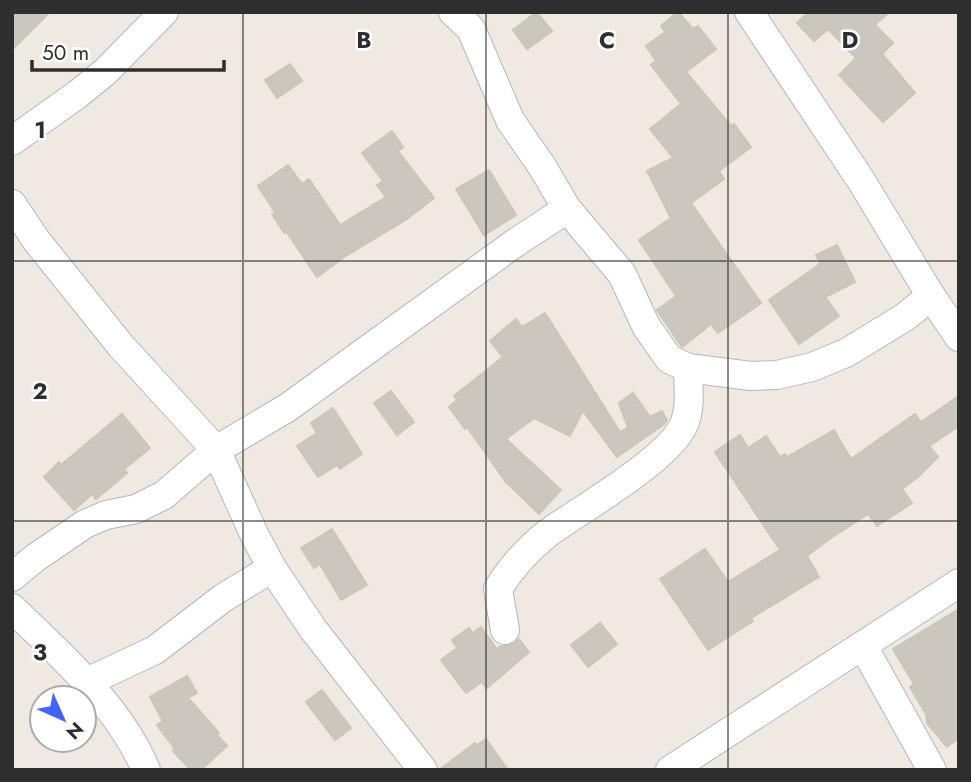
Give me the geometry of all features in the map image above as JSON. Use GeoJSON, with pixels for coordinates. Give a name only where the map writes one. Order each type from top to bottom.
{"type":"FeatureCollection","features":[{"type":"Feature","properties":{"kind":"street"},"geometry":{"type":"LineString","coordinates":[[12,141],[105,72],[164,12]]}},
{"type":"Feature","properties":{"kind":"street"},"geometry":{"type":"LineString","coordinates":[[749,12],[862,182],[959,337]]}},
{"type":"Feature","properties":{"kind":"street"},"geometry":{"type":"LineString","coordinates":[[470,18],[510,120],[544,168],[567,209],[622,274],[646,326],[669,359],[688,369],[751,376],[777,375],[812,367],[855,348],[905,317],[931,296]]}},
{"type":"Feature","properties":{"kind":"street"},"geometry":{"type":"LineString","coordinates":[[12,204],[36,240],[121,346],[216,450],[272,568],[313,629],[424,770]]}},
{"type":"Feature","properties":{"kind":"street"},"geometry":{"type":"LineString","coordinates":[[12,578],[35,558],[85,524],[106,514],[136,509],[164,495],[216,450],[287,408],[515,243],[567,209]]}},
{"type":"Feature","properties":{"kind":"street"},"geometry":{"type":"LineString","coordinates":[[505,630],[498,589],[509,571],[549,533],[671,444],[684,424],[689,405],[688,369]]}},
{"type":"Feature","properties":{"kind":"street"},"geometry":{"type":"LineString","coordinates":[[87,682],[155,650],[223,598],[272,568]]}},
{"type":"Feature","properties":{"kind":"street"},"geometry":{"type":"LineString","coordinates":[[670,770],[959,583]]}},
{"type":"Feature","properties":{"kind":"street"},"geometry":{"type":"LineString","coordinates":[[12,608],[87,682],[122,727],[140,754],[146,770]]}},
{"type":"Feature","properties":{"kind":"street"},"geometry":{"type":"LineString","coordinates":[[863,646],[932,770]]}},
{"type":"Feature","properties":{"kind":"building"},"geometry":{"type":"Polygon","coordinates":[[[12,12],[50,12],[12,50],[12,12]]]}},
{"type":"Feature","properties":{"kind":"building"},"geometry":{"type":"Polygon","coordinates":[[[537,12],[552,31],[527,49],[513,30],[537,12]]]}},
{"type":"Feature","properties":{"kind":"building"},"geometry":{"type":"Polygon","coordinates":[[[678,12],[693,29],[698,26],[716,49],[686,72],[731,126],[734,124],[751,147],[719,171],[724,179],[691,203],[761,303],[718,333],[711,324],[682,347],[657,310],[676,296],[639,240],[671,218],[647,171],[673,158],[650,129],[681,104],[651,65],[656,61],[646,46],[665,32],[661,26],[678,12]]]}},
{"type":"Feature","properties":{"kind":"building"},"geometry":{"type":"Polygon","coordinates":[[[808,12],[889,12],[875,25],[893,43],[882,54],[915,93],[883,122],[839,75],[856,58],[828,29],[814,41],[797,23],[808,12]]]}},
{"type":"Feature","properties":{"kind":"building"},"geometry":{"type":"Polygon","coordinates":[[[290,64],[302,81],[277,98],[265,80],[290,64]]]}},
{"type":"Feature","properties":{"kind":"building"},"geometry":{"type":"Polygon","coordinates":[[[392,131],[403,147],[398,151],[434,198],[407,219],[344,257],[317,277],[286,231],[284,233],[272,214],[275,212],[258,186],[288,165],[302,184],[309,179],[340,225],[386,197],[377,185],[383,181],[362,153],[392,131]]]}},
{"type":"Feature","properties":{"kind":"building"},"geometry":{"type":"Polygon","coordinates":[[[489,170],[516,215],[484,235],[456,189],[489,170]]]}},
{"type":"Feature","properties":{"kind":"building"},"geometry":{"type":"Polygon","coordinates":[[[837,245],[855,282],[825,297],[839,316],[799,344],[769,300],[820,264],[816,255],[837,245]]]}},
{"type":"Feature","properties":{"kind":"building"},"geometry":{"type":"Polygon","coordinates":[[[545,313],[620,432],[628,428],[619,403],[633,393],[650,417],[662,411],[667,420],[617,457],[583,411],[570,436],[534,418],[506,439],[561,490],[539,514],[506,482],[467,427],[465,429],[449,407],[457,400],[454,396],[503,357],[490,341],[516,319],[522,327],[545,313]]]}},
{"type":"Feature","properties":{"kind":"building"},"geometry":{"type":"Polygon","coordinates":[[[391,391],[414,422],[397,435],[374,403],[391,391]]]}},
{"type":"Feature","properties":{"kind":"building"},"geometry":{"type":"Polygon","coordinates":[[[959,396],[959,426],[929,446],[938,457],[902,489],[912,503],[877,526],[868,514],[828,540],[807,556],[819,577],[751,618],[753,621],[708,650],[660,579],[705,549],[728,582],[780,550],[715,452],[740,435],[748,448],[766,436],[780,457],[785,454],[787,457],[834,430],[851,459],[915,414],[921,422],[959,396]]]}},
{"type":"Feature","properties":{"kind":"building"},"geometry":{"type":"Polygon","coordinates":[[[333,408],[362,454],[340,469],[337,465],[318,477],[297,446],[317,433],[311,423],[333,408]]]}},
{"type":"Feature","properties":{"kind":"building"},"geometry":{"type":"Polygon","coordinates":[[[122,414],[150,448],[124,469],[127,473],[96,499],[92,494],[74,510],[44,477],[59,462],[61,465],[122,414]]]}},
{"type":"Feature","properties":{"kind":"building"},"geometry":{"type":"Polygon","coordinates":[[[332,529],[367,585],[341,600],[320,564],[314,568],[301,548],[332,529]]]}},
{"type":"Feature","properties":{"kind":"building"},"geometry":{"type":"Polygon","coordinates":[[[959,609],[959,738],[947,747],[927,723],[926,714],[910,687],[914,684],[893,649],[959,609]]]}},
{"type":"Feature","properties":{"kind":"building"},"geometry":{"type":"Polygon","coordinates":[[[600,623],[617,644],[588,667],[571,645],[600,623]]]}},
{"type":"Feature","properties":{"kind":"building"},"geometry":{"type":"Polygon","coordinates":[[[481,627],[497,649],[519,639],[529,652],[487,688],[482,682],[466,693],[441,660],[457,648],[452,640],[469,628],[473,633],[481,627]]]}},
{"type":"Feature","properties":{"kind":"building"},"geometry":{"type":"Polygon","coordinates":[[[187,676],[197,693],[188,698],[227,746],[201,770],[191,770],[173,751],[175,749],[157,725],[163,721],[150,697],[187,676]]]}},
{"type":"Feature","properties":{"kind":"building"},"geometry":{"type":"Polygon","coordinates":[[[322,690],[351,728],[335,740],[306,702],[322,690]]]}},
{"type":"Feature","properties":{"kind":"building"},"geometry":{"type":"Polygon","coordinates":[[[486,739],[508,770],[439,770],[475,743],[477,745],[486,739]]]}}]}
